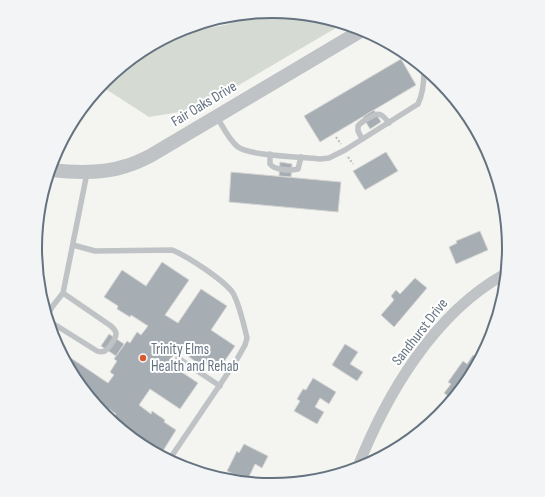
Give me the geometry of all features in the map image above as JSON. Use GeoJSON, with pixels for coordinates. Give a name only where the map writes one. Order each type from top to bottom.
{"type":"FeatureCollection","features":[{"type":"Feature","properties":{"kind":"street","name":"Fair Oaks Drive"},"geometry":{"type":"LineString","coordinates":[[56,170],[87,172],[104,171],[126,166],[150,156],[356,34]]}},
{"type":"Feature","properties":{"kind":"street","name":"Sandhurst Drive"},"geometry":{"type":"LineString","coordinates":[[361,461],[377,422],[413,362],[459,307],[501,276]]}},
{"type":"Feature","properties":{"kind":"lane"},"geometry":{"type":"LineString","coordinates":[[217,117],[233,143],[250,152],[320,159],[329,158],[418,104],[424,75]]}},
{"type":"Feature","properties":{"kind":"lane"},"geometry":{"type":"LineString","coordinates":[[362,139],[358,132],[358,126],[375,114],[383,116],[388,123]]}},
{"type":"Feature","properties":{"kind":"lane"},"geometry":{"type":"LineString","coordinates":[[270,154],[270,164],[272,167],[295,170],[299,167],[301,157]]}},
{"type":"Feature","properties":{"kind":"lane"},"geometry":{"type":"LineString","coordinates":[[51,310],[63,294],[87,172]]}},
{"type":"Feature","properties":{"kind":"lane"},"geometry":{"type":"LineString","coordinates":[[73,245],[95,251],[167,249],[177,252],[225,283],[230,289],[246,333],[247,342],[220,386],[172,456]]}},
{"type":"Feature","properties":{"kind":"lane"},"geometry":{"type":"LineString","coordinates":[[55,325],[97,351],[104,352],[107,350],[115,337],[115,330],[111,326],[63,294]]}},
{"type":"Feature","properties":{"kind":"lane"},"geometry":{"type":"LineString","coordinates":[[178,358],[220,386]]}},
{"type":"Feature","properties":{"kind":"path"},"geometry":{"type":"LineString","coordinates":[[336,136],[341,145]]}},
{"type":"Feature","properties":{"kind":"path"},"geometry":{"type":"LineString","coordinates":[[348,155],[353,164]]}},
{"type":"Feature","properties":{"kind":"shaded area"},"geometry":{"type":"Polygon","coordinates":[[[257,18],[288,18],[317,22],[337,27],[198,109],[149,117],[106,90],[132,66],[157,49],[196,31],[238,21],[257,18]]]}},
{"type":"Feature","properties":{"kind":"building"},"geometry":{"type":"Polygon","coordinates":[[[401,59],[416,85],[320,142],[304,116],[401,59]]]}},
{"type":"Feature","properties":{"kind":"building"},"geometry":{"type":"Polygon","coordinates":[[[374,110],[381,122],[370,129],[363,117],[374,110]]]}},
{"type":"Feature","properties":{"kind":"building"},"geometry":{"type":"Polygon","coordinates":[[[386,152],[398,171],[365,190],[353,171],[386,152]]]}},
{"type":"Feature","properties":{"kind":"building"},"geometry":{"type":"Polygon","coordinates":[[[280,162],[292,164],[291,177],[279,176],[280,162]]]}},
{"type":"Feature","properties":{"kind":"building"},"geometry":{"type":"Polygon","coordinates":[[[231,172],[341,182],[338,212],[229,202],[231,172]]]}},
{"type":"Feature","properties":{"kind":"building"},"geometry":{"type":"Polygon","coordinates":[[[480,231],[488,250],[456,264],[449,247],[457,243],[456,241],[480,231]]]}},
{"type":"Feature","properties":{"kind":"building","name":"Trinity Elms Health and Rehab"},"geometry":{"type":"Polygon","coordinates":[[[162,262],[189,280],[165,315],[178,323],[201,289],[227,306],[211,330],[235,346],[217,372],[203,363],[201,365],[189,357],[190,355],[179,347],[168,363],[198,383],[180,409],[150,389],[139,405],[151,414],[152,411],[176,430],[163,451],[132,431],[115,416],[116,414],[99,400],[81,377],[70,357],[108,383],[114,375],[110,372],[117,361],[114,359],[127,341],[130,343],[137,332],[141,335],[148,326],[131,315],[130,317],[117,309],[118,306],[104,297],[122,270],[146,286],[162,262]]]}},
{"type":"Feature","properties":{"kind":"building"},"geometry":{"type":"Polygon","coordinates":[[[415,278],[427,288],[394,327],[381,315],[394,300],[391,296],[396,290],[400,294],[415,278]]]}},
{"type":"Feature","properties":{"kind":"building"},"geometry":{"type":"Polygon","coordinates":[[[109,334],[124,344],[116,356],[101,346],[109,334]]]}},
{"type":"Feature","properties":{"kind":"building"},"geometry":{"type":"Polygon","coordinates":[[[345,344],[358,352],[350,364],[363,372],[357,381],[332,365],[345,344]]]}},
{"type":"Feature","properties":{"kind":"building"},"geometry":{"type":"Polygon","coordinates":[[[473,355],[476,357],[464,377],[449,397],[444,393],[451,384],[448,382],[463,361],[467,364],[473,355]]]}},
{"type":"Feature","properties":{"kind":"building"},"geometry":{"type":"Polygon","coordinates":[[[313,378],[336,392],[329,404],[320,398],[315,407],[324,412],[317,424],[294,411],[300,401],[297,399],[303,389],[306,390],[313,378]]]}},
{"type":"Feature","properties":{"kind":"building"},"geometry":{"type":"Polygon","coordinates":[[[244,444],[268,456],[262,468],[255,464],[248,478],[238,476],[227,471],[237,451],[239,453],[244,444]]]}},
{"type":"Feature","properties":{"kind":"place","name":"Trinity Elms Health and Rehab"},"geometry":{"type":"Point","coordinates":[143,358]}}]}
